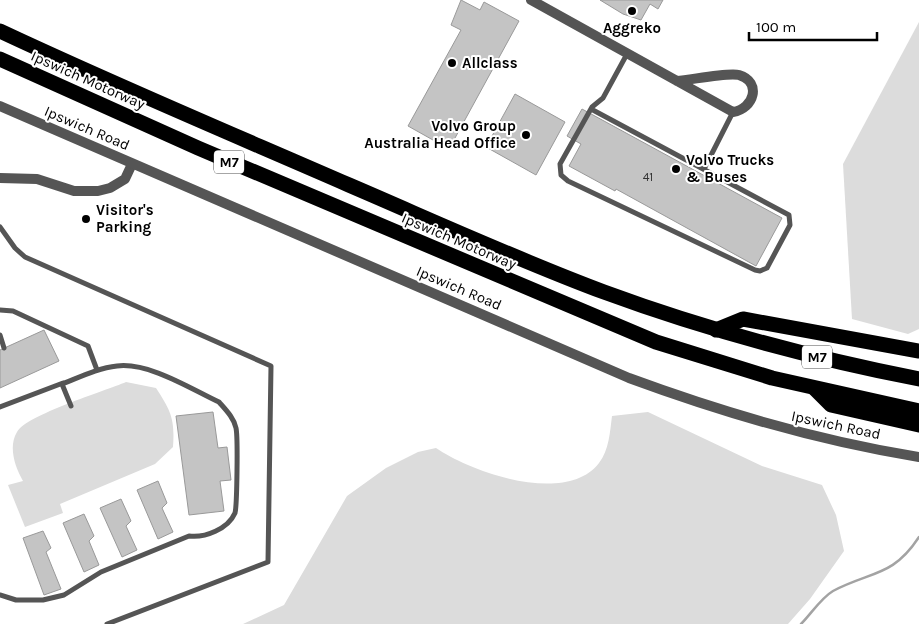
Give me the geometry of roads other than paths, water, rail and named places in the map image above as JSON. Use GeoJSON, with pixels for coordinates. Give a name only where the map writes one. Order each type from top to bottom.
{"type":"FeatureCollection","features":[{"type":"Feature","properties":{"kind":"highway","name":"Ipswich Motorway"},"geometry":{"type":"LineString","coordinates":[[0,31],[128,90],[556,274],[716,330],[829,360],[919,379]]}},
{"type":"Feature","properties":{"kind":"highway","name":"Ipswich Motorway"},"geometry":{"type":"LineString","coordinates":[[0,59],[198,148],[600,320],[706,358],[815,390],[919,411]]}},
{"type":"Feature","properties":{"kind":"highway"},"geometry":{"type":"LineString","coordinates":[[716,330],[743,319],[919,351]]}},
{"type":"Feature","properties":{"kind":"highway"},"geometry":{"type":"LineString","coordinates":[[815,390],[831,405],[919,425]]}},
{"type":"Feature","properties":{"kind":"street"},"geometry":{"type":"LineString","coordinates":[[531,0],[546,4],[628,54],[733,112],[747,107],[752,98],[753,89],[749,80],[739,75],[677,81]]}},
{"type":"Feature","properties":{"kind":"street","name":"Ipswich Road"},"geometry":{"type":"LineString","coordinates":[[0,106],[655,388],[779,428],[919,457]]}},
{"type":"Feature","properties":{"kind":"street"},"geometry":{"type":"LineString","coordinates":[[0,178],[37,179],[74,191],[98,192],[110,188],[125,179],[132,164]]}},
{"type":"Feature","properties":{"kind":"lane"},"geometry":{"type":"LineString","coordinates":[[591,110],[787,213],[790,218],[790,225],[764,270],[755,270],[564,179],[559,167],[591,110],[604,97],[628,54]]}},
{"type":"Feature","properties":{"kind":"lane"},"geometry":{"type":"LineString","coordinates":[[704,169],[733,112]]}},
{"type":"Feature","properties":{"kind":"lane"},"geometry":{"type":"LineString","coordinates":[[0,227],[15,248],[32,260],[271,366],[268,562],[107,624]]}},
{"type":"Feature","properties":{"kind":"lane"},"geometry":{"type":"LineString","coordinates":[[0,310],[12,311],[88,346],[97,370]]}},
{"type":"Feature","properties":{"kind":"lane"},"geometry":{"type":"LineString","coordinates":[[0,335],[4,348]]}},
{"type":"Feature","properties":{"kind":"lane"},"geometry":{"type":"LineString","coordinates":[[0,407],[97,370],[119,365],[141,367],[219,402],[236,426],[237,442],[235,513],[224,525],[213,532],[198,537],[189,536],[101,572],[64,595],[44,600],[16,600],[0,595]]}},
{"type":"Feature","properties":{"kind":"lane"},"geometry":{"type":"LineString","coordinates":[[63,383],[71,406]]}},
{"type":"Feature","properties":{"kind":"waterway"},"geometry":{"type":"LineString","coordinates":[[801,624],[820,602],[833,591],[880,572],[900,560],[919,537]]}},
{"type":"Feature","properties":{"kind":"place","name":"Aggreko"},"geometry":{"type":"Point","coordinates":[632,11]}},
{"type":"Feature","properties":{"kind":"place","name":"Allclass"},"geometry":{"type":"Point","coordinates":[452,63]}},
{"type":"Feature","properties":{"kind":"place","name":"Volvo Group Australia Head Office"},"geometry":{"type":"Point","coordinates":[526,135]}},
{"type":"Feature","properties":{"kind":"place","name":"Volvo Trucks & Buses"},"geometry":{"type":"Point","coordinates":[676,169]}},
{"type":"Feature","properties":{"kind":"place","name":"Visitor's Parking"},"geometry":{"type":"Point","coordinates":[86,219]}}]}
